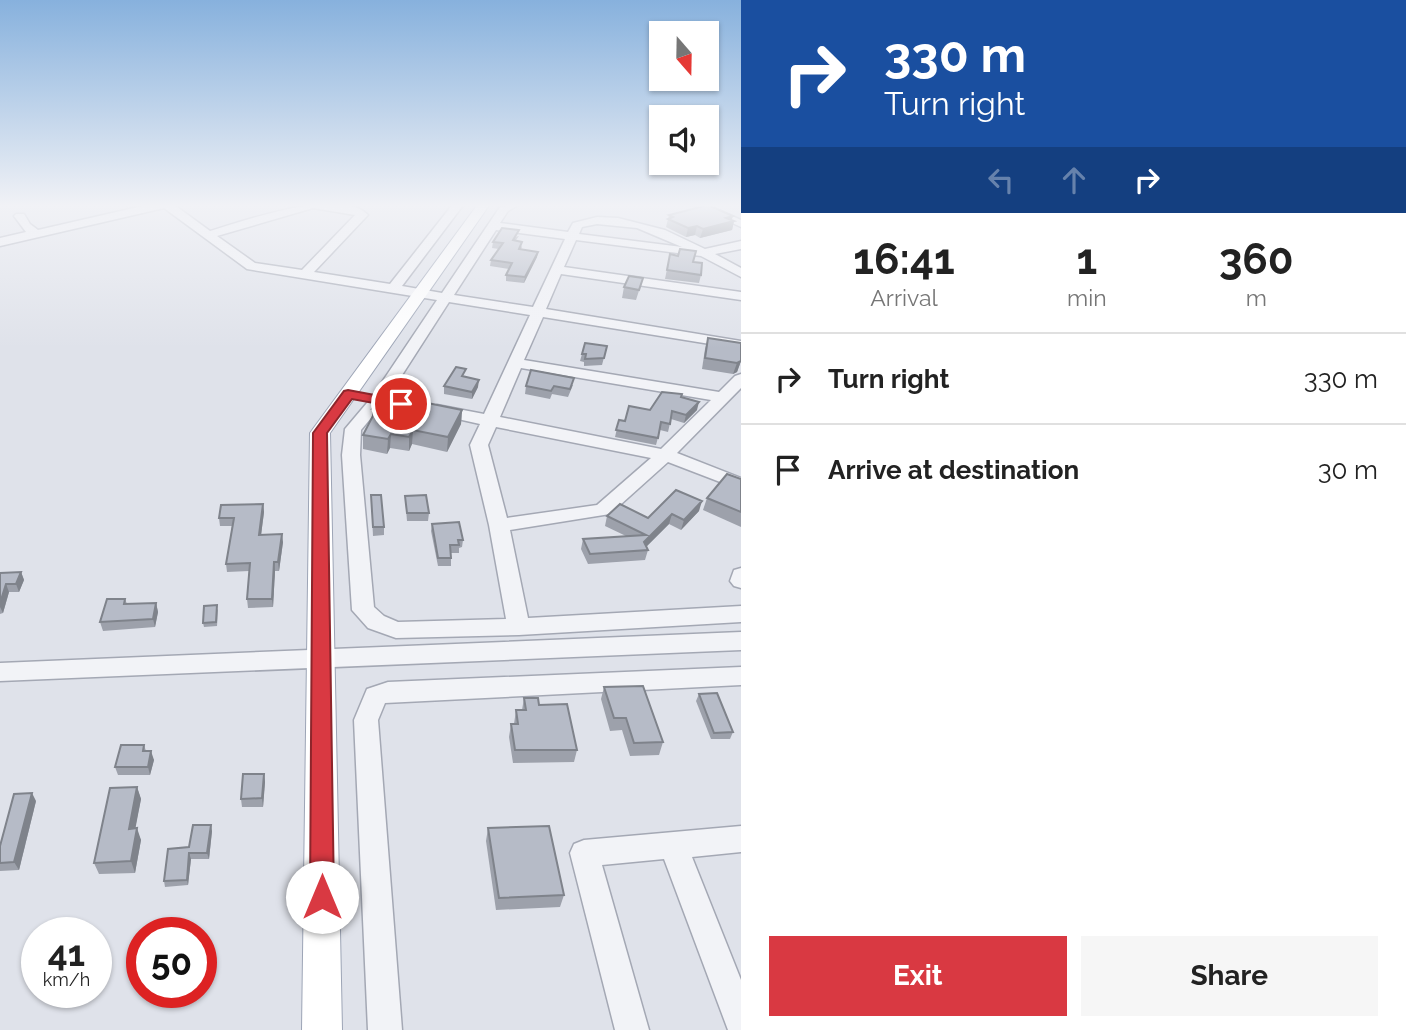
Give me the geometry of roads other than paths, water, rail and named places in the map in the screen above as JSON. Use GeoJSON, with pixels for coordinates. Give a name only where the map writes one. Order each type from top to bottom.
{"type":"FeatureCollection","features":[{"type":"Feature","properties":{"kind":"main road"},"geometry":{"type":"LineString","coordinates":[[322,1030],[320,433],[420,293],[456,252]]}},
{"type":"Feature","properties":{"kind":"street"},"geometry":{"type":"LineString","coordinates":[[232,252],[251,266],[741,345]]}},
{"type":"Feature","properties":{"kind":"street"},"geometry":{"type":"LineString","coordinates":[[305,275],[327,252]]}},
{"type":"Feature","properties":{"kind":"street"},"geometry":{"type":"LineString","coordinates":[[393,289],[422,252]]}},
{"type":"Feature","properties":{"kind":"street"},"geometry":{"type":"LineString","coordinates":[[470,252],[446,297],[378,400],[353,429],[363,610],[376,621],[396,630],[519,627],[741,614]]}},
{"type":"Feature","properties":{"kind":"street"},"geometry":{"type":"LineString","coordinates":[[519,627],[499,525],[479,446],[565,252]]}},
{"type":"Feature","properties":{"kind":"street"},"geometry":{"type":"LineString","coordinates":[[704,253],[741,272]]}},
{"type":"Feature","properties":{"kind":"street"},"geometry":{"type":"LineString","coordinates":[[557,270],[741,296]]}},
{"type":"Feature","properties":{"kind":"street"},"geometry":{"type":"LineString","coordinates":[[515,363],[722,397]]}},
{"type":"Feature","properties":{"kind":"street"},"geometry":{"type":"LineString","coordinates":[[499,525],[603,510],[665,455],[741,379]]}},
{"type":"Feature","properties":{"kind":"street"},"geometry":{"type":"LineString","coordinates":[[348,394],[665,455],[741,484]]}},
{"type":"Feature","properties":{"kind":"street"},"geometry":{"type":"LineString","coordinates":[[741,575],[741,581]]}},
{"type":"Feature","properties":{"kind":"street"},"geometry":{"type":"LineString","coordinates":[[0,672],[741,641]]}},
{"type":"Feature","properties":{"kind":"street"},"geometry":{"type":"LineString","coordinates":[[385,1030],[366,720],[376,696],[388,691],[741,676]]}},
{"type":"Feature","properties":{"kind":"street"},"geometry":{"type":"LineString","coordinates":[[632,1030],[584,853],[741,839]]}},
{"type":"Feature","properties":{"kind":"street"},"geometry":{"type":"LineString","coordinates":[[673,845],[741,1021]]}}]}
